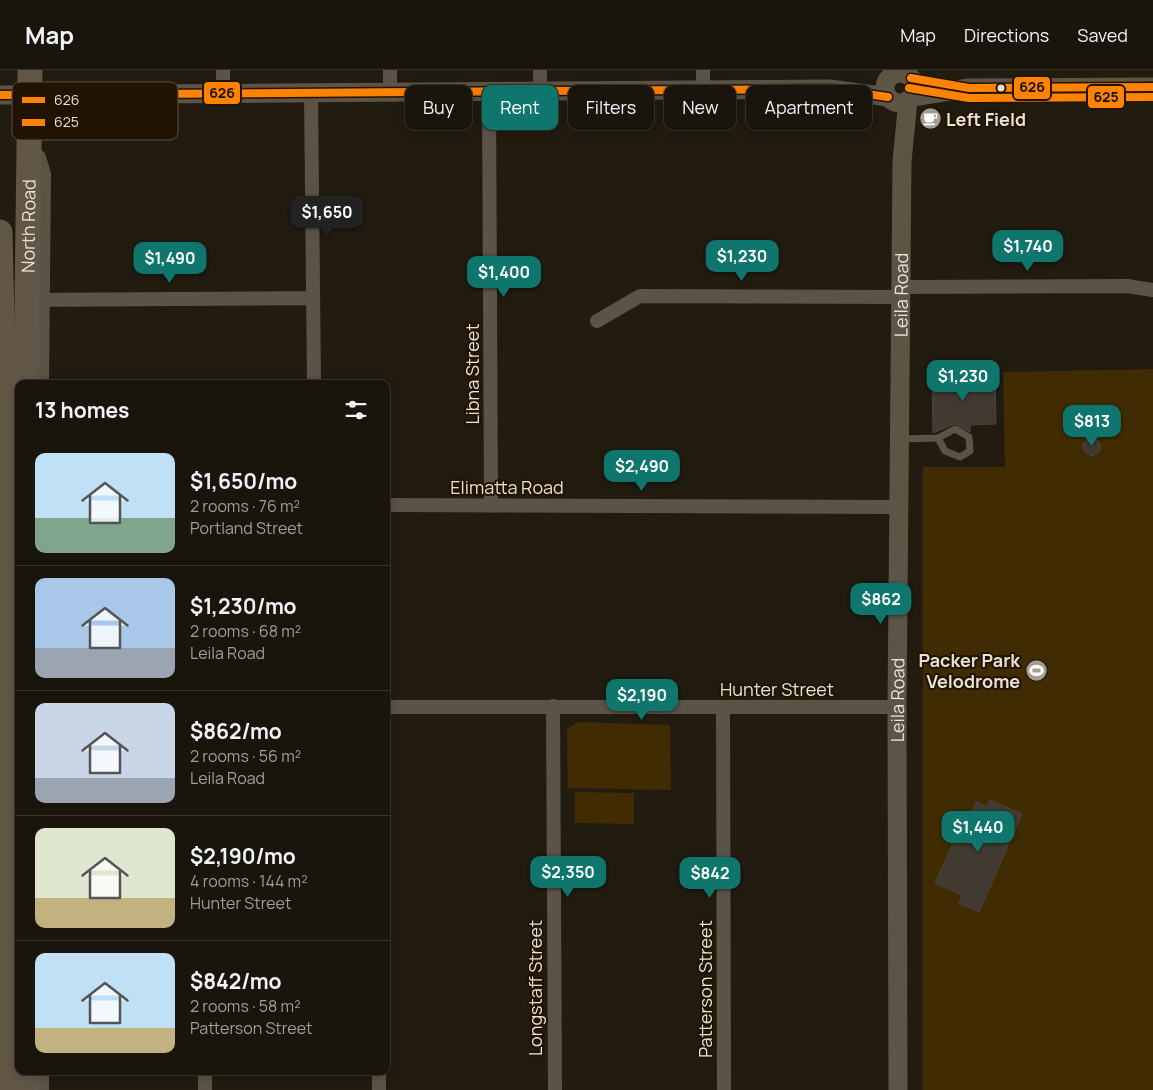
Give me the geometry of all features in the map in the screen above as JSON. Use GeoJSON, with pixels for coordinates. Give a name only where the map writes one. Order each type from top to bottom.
{"type":"FeatureCollection","features":[{"type":"Feature","properties":{"kind":"highway","name":"North Road"},"geometry":{"type":"LineString","coordinates":[[26,380],[35,300],[30,140]]}},
{"type":"Feature","properties":{"kind":"highway","name":"North Road"},"geometry":{"type":"LineString","coordinates":[[0,232],[12,506],[5,1090]]}},
{"type":"Feature","properties":{"kind":"highway"},"geometry":{"type":"LineString","coordinates":[[26,1075],[26,1090]]}},
{"type":"Feature","properties":{"kind":"street"},"geometry":{"type":"LineString","coordinates":[[223,70],[223,93]]}},
{"type":"Feature","properties":{"kind":"street"},"geometry":{"type":"LineString","coordinates":[[390,70],[390,92]]}},
{"type":"Feature","properties":{"kind":"street"},"geometry":{"type":"LineString","coordinates":[[540,70],[540,85]]}},
{"type":"Feature","properties":{"kind":"street"},"geometry":{"type":"LineString","coordinates":[[703,70],[703,85]]}},
{"type":"Feature","properties":{"kind":"street"},"geometry":{"type":"LineString","coordinates":[[736,90],[830,90],[900,85],[969,88],[1153,86]]}},
{"type":"Feature","properties":{"kind":"street","name":"Leila Road"},"geometry":{"type":"LineString","coordinates":[[898,1090],[897,707],[902,161],[900,85]]}},
{"type":"Feature","properties":{"kind":"street"},"geometry":{"type":"LineString","coordinates":[[558,91],[664,90]]}},
{"type":"Feature","properties":{"kind":"street"},"geometry":{"type":"LineString","coordinates":[[178,93],[482,92]]}},
{"type":"Feature","properties":{"kind":"street"},"geometry":{"type":"LineString","coordinates":[[311,93],[314,380]]}},
{"type":"Feature","properties":{"kind":"street","name":"Libna Street"},"geometry":{"type":"LineString","coordinates":[[489,130],[491,506]]}},
{"type":"Feature","properties":{"kind":"street"},"geometry":{"type":"LineString","coordinates":[[596,321],[640,296],[1127,286],[1153,290]]}},
{"type":"Feature","properties":{"kind":"street"},"geometry":{"type":"LineString","coordinates":[[42,380],[35,300],[313,298]]}},
{"type":"Feature","properties":{"kind":"street","name":"Elimatta Road"},"geometry":{"type":"LineString","coordinates":[[390,506],[898,507]]}},
{"type":"Feature","properties":{"kind":"street","name":"Longstaff Street"},"geometry":{"type":"LineString","coordinates":[[553,706],[555,1090]]}},
{"type":"Feature","properties":{"kind":"street","name":"Hunter Street"},"geometry":{"type":"LineString","coordinates":[[390,707],[897,707]]}},
{"type":"Feature","properties":{"kind":"street","name":"Patterson Street"},"geometry":{"type":"LineString","coordinates":[[723,708],[724,1090]]}},
{"type":"Feature","properties":{"kind":"street"},"geometry":{"type":"LineString","coordinates":[[42,1075],[42,1090]]}},
{"type":"Feature","properties":{"kind":"street"},"geometry":{"type":"LineString","coordinates":[[205,1075],[205,1090]]}},
{"type":"Feature","properties":{"kind":"street"},"geometry":{"type":"LineString","coordinates":[[378,1075],[378,1090]]}},
{"type":"Feature","properties":{"kind":"lane"},"geometry":{"type":"LineString","coordinates":[[900,439],[938,438],[955,429],[969,436],[970,451],[960,457],[945,452],[938,438]]}},
{"type":"Feature","properties":{"kind":"shaded area"},"geometry":{"type":"Polygon","coordinates":[[[1153,369],[1153,1090],[923,1090],[923,467],[1005,467],[1003,372],[1153,369]]]}},
{"type":"Feature","properties":{"kind":"shaded area"},"geometry":{"type":"Polygon","coordinates":[[[577,722],[670,725],[671,790],[568,788],[567,729],[577,722]]]}},
{"type":"Feature","properties":{"kind":"shaded area"},"geometry":{"type":"Polygon","coordinates":[[[575,792],[634,793],[634,824],[575,823],[575,792]]]}},
{"type":"Feature","properties":{"kind":"building"},"geometry":{"type":"Polygon","coordinates":[[[995,376],[996,424],[970,425],[970,432],[955,424],[933,433],[932,377],[995,376]]]}},
{"type":"Feature","properties":{"kind":"building"},"geometry":{"type":"Polygon","coordinates":[[[1092,437],[1100,443],[1100,451],[1092,456],[1084,451],[1083,443],[1092,437]]]}},
{"type":"Feature","properties":{"kind":"building"},"geometry":{"type":"Polygon","coordinates":[[[990,800],[1022,814],[979,912],[959,903],[962,895],[935,883],[962,823],[966,825],[976,802],[987,807],[990,800]]]}},
{"type":"Feature","properties":{"kind":"transit line","name":"626"},"geometry":{"type":"LineString","coordinates":[[911,78],[969,88],[1153,87]]}},
{"type":"Feature","properties":{"kind":"transit line","name":"625"},"geometry":{"type":"LineString","coordinates":[[909,88],[969,98],[1153,97]]}},
{"type":"Feature","properties":{"kind":"transit line","name":"626"},"geometry":{"type":"LineString","coordinates":[[178,94],[830,89],[888,97]]}},
{"type":"Feature","properties":{"kind":"transit line","name":"626"},"geometry":{"type":"LineString","coordinates":[[0,95],[12,95]]}},
{"type":"Feature","properties":{"kind":"place","name":"Left Field"},"geometry":{"type":"Point","coordinates":[930,119]}},
{"type":"Feature","properties":{"kind":"place","name":"Packer Park Velodrome"},"geometry":{"type":"Point","coordinates":[1036,670]}}]}
